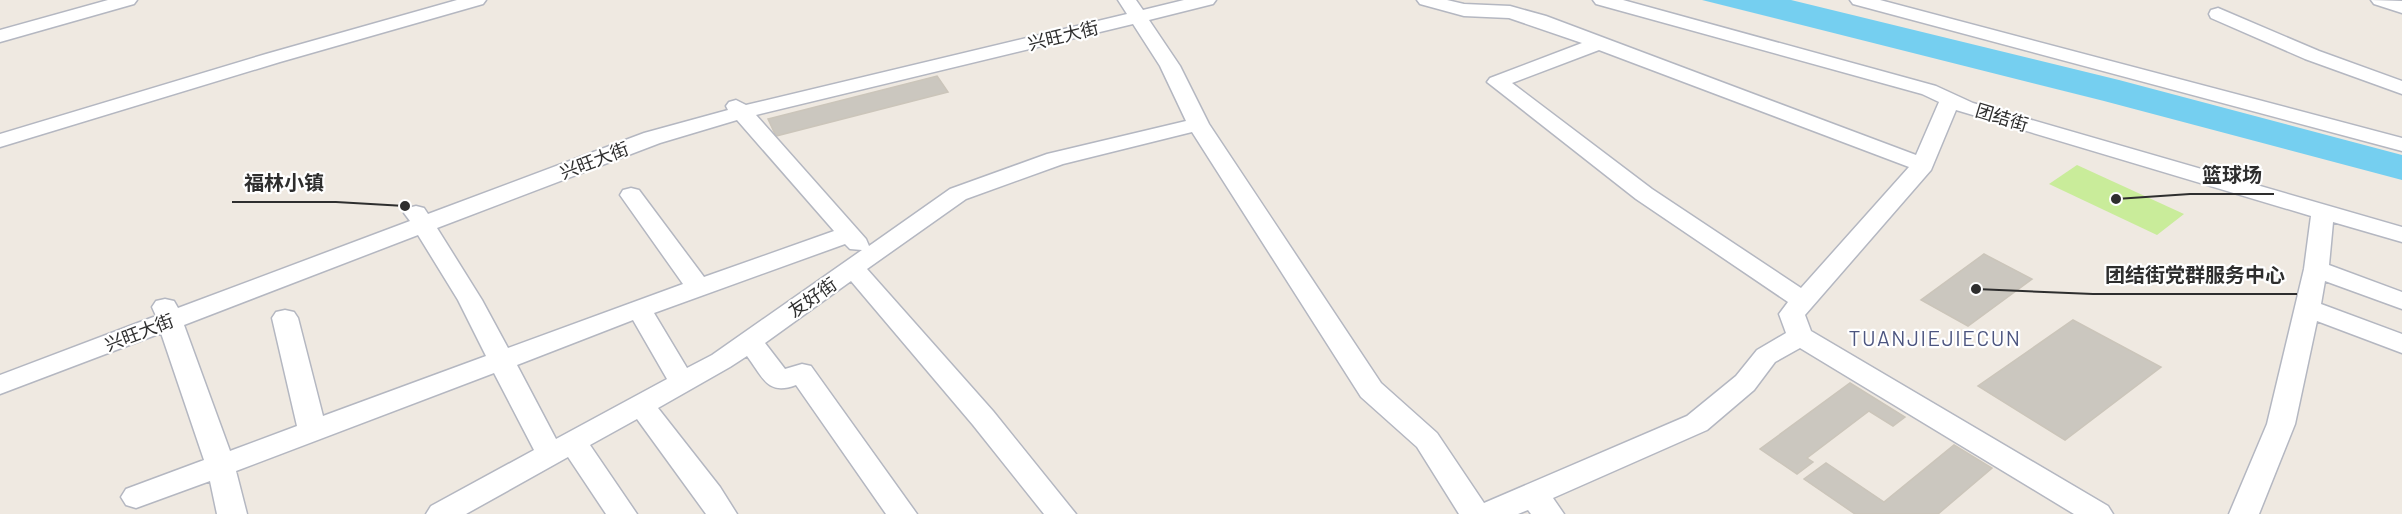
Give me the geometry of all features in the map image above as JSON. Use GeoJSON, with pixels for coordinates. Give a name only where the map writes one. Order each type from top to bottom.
{"type":"FeatureCollection","features":[{"type":"Feature","properties":{"kind":"street"},"geometry":{"type":"LineString","coordinates":[[0,36],[128,0]]}},
{"type":"Feature","properties":{"kind":"street"},"geometry":{"type":"LineString","coordinates":[[0,141],[273,58],[477,0]]}},
{"type":"Feature","properties":{"kind":"street","name":"兴旺大街"},"geometry":{"type":"LineString","coordinates":[[0,385],[167,314],[420,219],[737,110],[1173,0]]}},
{"type":"Feature","properties":{"kind":"street","name":"兴旺大街"},"geometry":{"type":"LineString","coordinates":[[1132,9],[1208,0]]}},
{"type":"Feature","properties":{"kind":"street"},"geometry":{"type":"LineString","coordinates":[[1426,0],[1464,10],[1510,12],[1599,43],[1923,165]]}},
{"type":"Feature","properties":{"kind":"street","name":"团结街"},"geometry":{"type":"LineString","coordinates":[[1602,0],[1929,90],[1977,110],[2402,235]]}},
{"type":"Feature","properties":{"kind":"street"},"geometry":{"type":"LineString","coordinates":[[1859,0],[2402,146]]}},
{"type":"Feature","properties":{"kind":"street"},"geometry":{"type":"LineString","coordinates":[[2380,0],[2402,7]]}},
{"type":"Feature","properties":{"kind":"street"},"geometry":{"type":"LineString","coordinates":[[1132,9],[1170,66],[1198,124],[1371,390],[1427,440],[1475,514]]}},
{"type":"Feature","properties":{"kind":"street"},"geometry":{"type":"LineString","coordinates":[[2218,14],[2312,55],[2402,88]]}},
{"type":"Feature","properties":{"kind":"street"},"geometry":{"type":"LineString","coordinates":[[1599,43],[1497,82],[1644,194],[1804,301]]}},
{"type":"Feature","properties":{"kind":"street"},"geometry":{"type":"LineString","coordinates":[[1950,100],[1923,165],[1792,314],[1800,336],[2090,512]]}},
{"type":"Feature","properties":{"kind":"street"},"geometry":{"type":"LineString","coordinates":[[737,110],[849,234],[861,262],[1061,514]]}},
{"type":"Feature","properties":{"kind":"street","name":"友好街"},"geometry":{"type":"LineString","coordinates":[[451,512],[721,361],[958,194],[1055,159],[1198,124]]}},
{"type":"Feature","properties":{"kind":"street"},"geometry":{"type":"LineString","coordinates":[[2356,133],[2402,129]]}},
{"type":"Feature","properties":{"kind":"street"},"geometry":{"type":"LineString","coordinates":[[631,195],[698,287]]}},
{"type":"Feature","properties":{"kind":"street"},"geometry":{"type":"LineString","coordinates":[[2244,514],[2281,424],[2316,268],[2323,212]]}},
{"type":"Feature","properties":{"kind":"street"},"geometry":{"type":"LineString","coordinates":[[420,219],[470,300],[502,359],[562,448],[622,514]]}},
{"type":"Feature","properties":{"kind":"street"},"geometry":{"type":"LineString","coordinates":[[136,497],[502,359],[849,234]]}},
{"type":"Feature","properties":{"kind":"street"},"geometry":{"type":"LineString","coordinates":[[2316,268],[2402,301]]}},
{"type":"Feature","properties":{"kind":"street"},"geometry":{"type":"LineString","coordinates":[[2307,308],[2402,344]]}},
{"type":"Feature","properties":{"kind":"street"},"geometry":{"type":"LineString","coordinates":[[639,309],[682,382]]}},
{"type":"Feature","properties":{"kind":"street"},"geometry":{"type":"LineString","coordinates":[[167,314],[220,464],[232,514]]}},
{"type":"Feature","properties":{"kind":"street","name":"兴旺大街"},"geometry":{"type":"LineString","coordinates":[[0,368],[167,314]]}},
{"type":"Feature","properties":{"kind":"street"},"geometry":{"type":"LineString","coordinates":[[285,318],[312,430]]}},
{"type":"Feature","properties":{"kind":"street"},"geometry":{"type":"LineString","coordinates":[[1490,514],[1541,505],[1697,423],[1745,383],[1766,356],[1800,336]]}},
{"type":"Feature","properties":{"kind":"street"},"geometry":{"type":"LineString","coordinates":[[750,341],[780,381],[802,373],[902,514]]}},
{"type":"Feature","properties":{"kind":"street"},"geometry":{"type":"LineString","coordinates":[[641,405],[722,514]]}},
{"type":"Feature","properties":{"kind":"green space"},"geometry":{"type":"Polygon","coordinates":[[[2077,165],[2184,214],[2157,235],[2049,184],[2077,165]]]}},
{"type":"Feature","properties":{"kind":"water"},"geometry":{"type":"Polygon","coordinates":[[[1702,0],[1791,0],[2119,80],[2402,155],[2402,180],[2104,101],[1702,0]]]}},
{"type":"Feature","properties":{"kind":"building"},"geometry":{"type":"Polygon","coordinates":[[[937,76],[948,92],[776,136],[768,119],[937,76]]]}},
{"type":"Feature","properties":{"kind":"building"},"geometry":{"type":"Polygon","coordinates":[[[1984,254],[2032,279],[1968,326],[1921,300],[1984,254]]]}},
{"type":"Feature","properties":{"kind":"building"},"geometry":{"type":"Polygon","coordinates":[[[2073,320],[2161,367],[2065,440],[1978,386],[2073,320]]]}},
{"type":"Feature","properties":{"kind":"building"},"geometry":{"type":"Polygon","coordinates":[[[1850,383],[1905,417],[1893,426],[1869,411],[1807,458],[1813,462],[1797,474],[1760,449],[1850,383]]]}},
{"type":"Feature","properties":{"kind":"building"},"geometry":{"type":"Polygon","coordinates":[[[1954,445],[1992,468],[1938,514],[1855,514],[1804,479],[1826,463],[1884,502],[1954,445]]]}},
{"type":"Feature","properties":{"kind":"place","name":"篮球场"},"geometry":{"type":"Point","coordinates":[2116,199]}},
{"type":"Feature","properties":{"kind":"place","name":"福林小镇"},"geometry":{"type":"Point","coordinates":[405,206]}},
{"type":"Feature","properties":{"kind":"place","name":"团结街党群服务中心"},"geometry":{"type":"Point","coordinates":[1976,289]}},
{"type":"Feature","properties":{"kind":"district","name":"TUANJIEJIECUN"},"geometry":{"type":"Point","coordinates":[1935,337]}}]}
